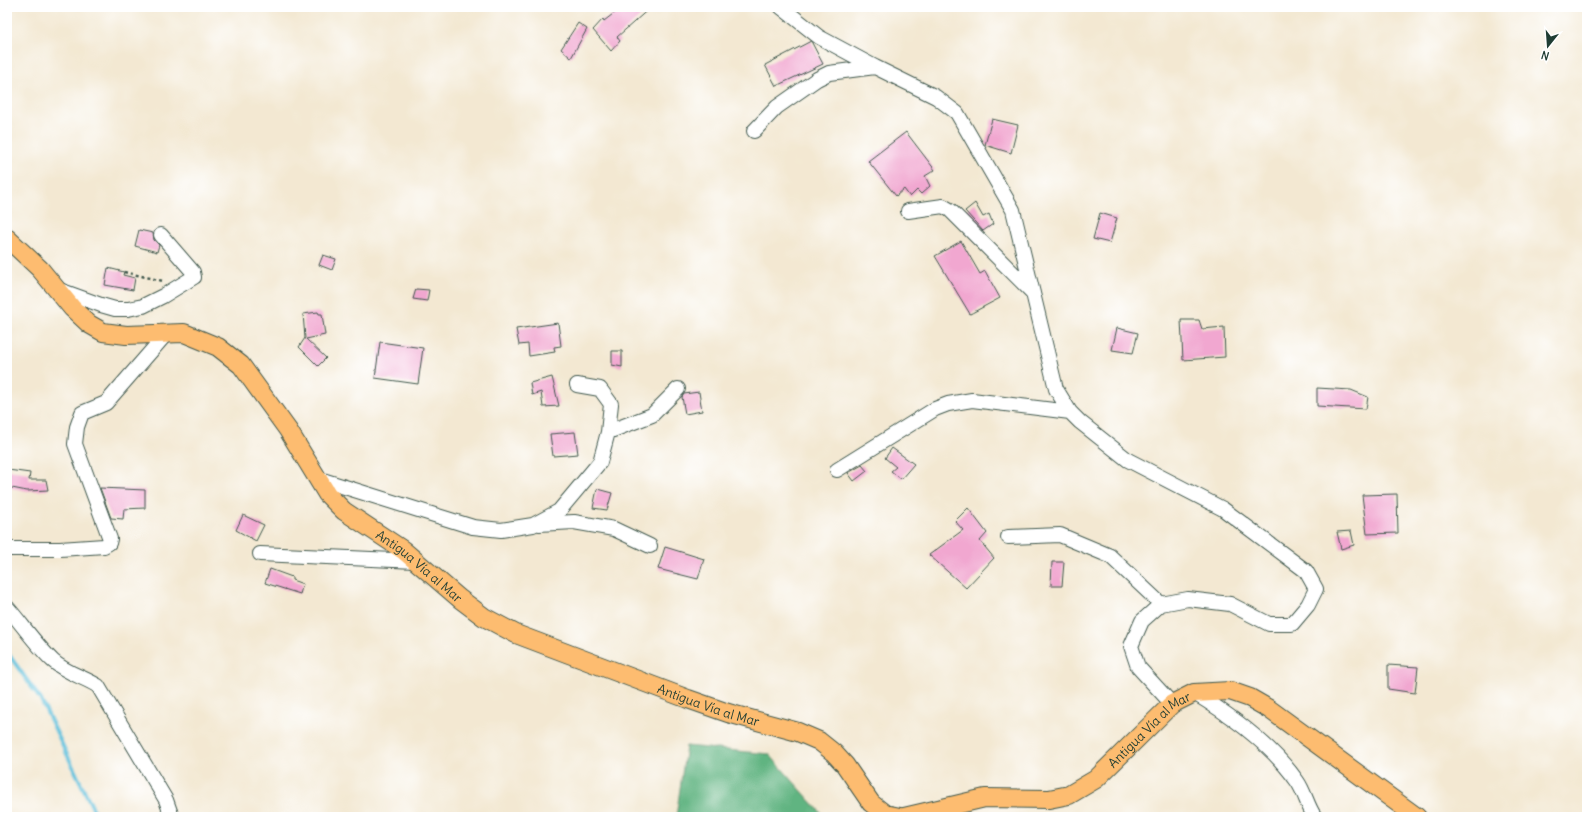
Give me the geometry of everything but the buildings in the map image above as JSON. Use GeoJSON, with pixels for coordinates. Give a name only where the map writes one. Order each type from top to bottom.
{"type":"FeatureCollection","features":[{"type":"Feature","properties":{"kind":"main road","name":"Antigua Vía al Mar"},"geometry":{"type":"LineString","coordinates":[[7,238],[40,269],[72,308],[89,324],[103,332],[126,335],[184,333],[202,339],[218,347],[241,365],[288,430],[327,494],[344,511],[403,550],[460,599],[484,617],[516,634],[728,713],[798,732],[819,741],[834,753],[845,765],[871,803],[885,814],[900,817]]}},
{"type":"Feature","properties":{"kind":"main road","name":"Antigua Vía al Mar"},"geometry":{"type":"LineString","coordinates":[[904,817],[985,798],[1049,799],[1069,794],[1096,779],[1172,704],[1194,693],[1230,691],[1250,698],[1269,708],[1417,817]]}},
{"type":"Feature","properties":{"kind":"street"},"geometry":{"type":"LineString","coordinates":[[781,7],[819,37],[874,67],[936,97],[957,113],[1013,210],[1056,389],[1070,412],[1128,460],[1223,509],[1306,571],[1316,589],[1308,606],[1292,624],[1269,624],[1230,604],[1188,599],[1161,604],[1142,621],[1131,646],[1138,667],[1172,704]]}},
{"type":"Feature","properties":{"kind":"street"},"geometry":{"type":"LineString","coordinates":[[754,131],[777,107],[817,79],[829,73],[874,67]]}},
{"type":"Feature","properties":{"kind":"street"},"geometry":{"type":"LineString","coordinates":[[908,211],[943,206],[950,210],[1033,294]]}},
{"type":"Feature","properties":{"kind":"street"},"geometry":{"type":"LineString","coordinates":[[57,288],[115,309],[128,309],[143,306],[194,277],[193,272],[161,235]]}},
{"type":"Feature","properties":{"kind":"street"},"geometry":{"type":"LineString","coordinates":[[7,549],[60,549],[104,546],[109,544],[110,539],[75,444],[77,426],[82,413],[106,403],[167,333]]}},
{"type":"Feature","properties":{"kind":"street"},"geometry":{"type":"LineString","coordinates":[[533,524],[559,511],[600,462],[608,432],[611,404],[600,389],[577,385]]}},
{"type":"Feature","properties":{"kind":"street"},"geometry":{"type":"LineString","coordinates":[[608,432],[652,415],[678,389]]}},
{"type":"Feature","properties":{"kind":"street"},"geometry":{"type":"LineString","coordinates":[[837,470],[934,409],[948,404],[972,400],[1070,412]]}},
{"type":"Feature","properties":{"kind":"street"},"geometry":{"type":"LineString","coordinates":[[316,478],[473,526],[501,530],[533,524],[574,522],[614,529],[650,546]]}},
{"type":"Feature","properties":{"kind":"street"},"geometry":{"type":"LineString","coordinates":[[1008,537],[1060,535],[1110,556],[1161,604]]}},
{"type":"Feature","properties":{"kind":"street"},"geometry":{"type":"LineString","coordinates":[[260,554],[416,561]]}},
{"type":"Feature","properties":{"kind":"street"},"geometry":{"type":"LineString","coordinates":[[7,607],[53,661],[66,670],[86,678],[98,686],[166,800],[172,817]]}},
{"type":"Feature","properties":{"kind":"street"},"geometry":{"type":"LineString","coordinates":[[1194,693],[1226,713],[1277,756],[1298,782],[1315,817]]}},
{"type":"Feature","properties":{"kind":"path"},"geometry":{"type":"LineString","coordinates":[[124,272],[158,279],[178,287]]}},
{"type":"Feature","properties":{"kind":"green space"},"geometry":{"type":"Polygon","coordinates":[[[686,746],[769,754],[825,817],[676,817],[686,746]]]}},
{"type":"Feature","properties":{"kind":"waterway"},"geometry":{"type":"LineString","coordinates":[[7,652],[41,700],[97,817]]}}]}
